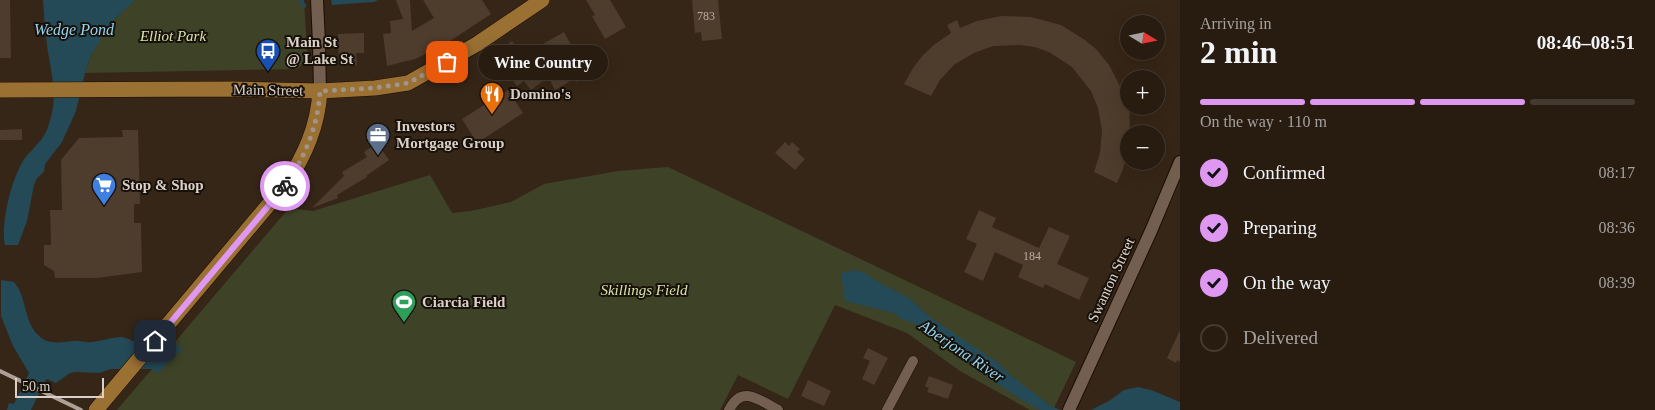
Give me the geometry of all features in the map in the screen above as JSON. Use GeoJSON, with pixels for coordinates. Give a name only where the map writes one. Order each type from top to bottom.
{"type":"FeatureCollection","features":[{"type":"Feature","properties":{"kind":"main road","name":"Main Street"},"geometry":{"type":"LineString","coordinates":[[0,90],[233,89],[320,91],[375,88],[408,83],[477,44],[542,0]]}},
{"type":"Feature","properties":{"kind":"main road"},"geometry":{"type":"LineString","coordinates":[[96,410],[273,200],[298,167],[316,123],[320,91]]}},
{"type":"Feature","properties":{"kind":"street"},"geometry":{"type":"LineString","coordinates":[[316,0],[320,91]]}},
{"type":"Feature","properties":{"kind":"street","name":"Swanton Street"},"geometry":{"type":"LineString","coordinates":[[1070,408],[1151,231],[1180,162]]}},
{"type":"Feature","properties":{"kind":"street"},"geometry":{"type":"LineString","coordinates":[[887,410],[913,361]]}},
{"type":"Feature","properties":{"kind":"street"},"geometry":{"type":"LineString","coordinates":[[729,410],[735,400],[744,396],[755,398],[778,410]]}},
{"type":"Feature","properties":{"kind":"green space","name":"Elliot Park"},"geometry":{"type":"Polygon","coordinates":[[[135,0],[304,0],[307,51],[305,59],[297,69],[85,73],[91,55],[104,33],[135,0]]]}},
{"type":"Feature","properties":{"kind":"green space","name":"Skillings Field"},"geometry":{"type":"Polygon","coordinates":[[[668,167],[1076,362],[1053,410],[1030,410],[960,371],[907,333],[835,305],[788,399],[738,375],[720,410],[117,410],[289,208],[313,211],[430,175],[452,213],[471,211],[511,202],[544,184],[618,171],[668,167]]]}},
{"type":"Feature","properties":{"kind":"water","name":"Wedge Pond"},"geometry":{"type":"Polygon","coordinates":[[[43,0],[135,0],[109,27],[91,55],[76,111],[62,142],[45,164],[44,172],[37,178],[34,185],[27,221],[18,245],[5,245],[4,225],[8,200],[16,176],[25,158],[45,134],[52,113],[54,94],[46,39],[43,0]]]}},
{"type":"Feature","properties":{"kind":"water"},"geometry":{"type":"Polygon","coordinates":[[[331,0],[378,0],[374,2],[332,5],[331,0]]]}},
{"type":"Feature","properties":{"kind":"water","name":"Aberjona River"},"geometry":{"type":"Polygon","coordinates":[[[856,270],[909,298],[931,318],[997,362],[1014,378],[1051,406],[1061,410],[1040,410],[1022,400],[978,371],[935,336],[916,324],[901,319],[894,313],[845,301],[841,273],[856,270]]]}},
{"type":"Feature","properties":{"kind":"water"},"geometry":{"type":"Polygon","coordinates":[[[1,280],[14,282],[21,294],[33,328],[41,338],[50,342],[89,342],[122,337],[137,342],[183,347],[158,373],[152,369],[111,369],[99,373],[70,373],[56,383],[47,379],[31,410],[7,410],[9,403],[14,404],[29,373],[13,346],[1,316],[1,280]]]}},
{"type":"Feature","properties":{"kind":"water"},"geometry":{"type":"Polygon","coordinates":[[[1138,387],[1151,390],[1180,402],[1180,410],[1091,410],[1109,401],[1124,390],[1138,387]]]}},
{"type":"Feature","properties":{"kind":"building"},"geometry":{"type":"Polygon","coordinates":[[[0,0],[10,0],[11,58],[0,58],[0,0]]]}},
{"type":"Feature","properties":{"kind":"building"},"geometry":{"type":"Polygon","coordinates":[[[396,0],[410,0],[412,31],[434,18],[423,0],[482,0],[491,14],[444,45],[415,59],[387,66],[383,34],[391,33],[390,21],[403,19],[396,0]]]}},
{"type":"Feature","properties":{"kind":"building"},"geometry":{"type":"Polygon","coordinates":[[[586,0],[610,0],[626,27],[605,39],[592,16],[595,15],[586,0]]]}},
{"type":"Feature","properties":{"kind":"building"},"geometry":{"type":"Polygon","coordinates":[[[692,0],[718,0],[722,39],[702,41],[701,32],[695,33],[692,0]]]}},
{"type":"Feature","properties":{"kind":"building"},"geometry":{"type":"Polygon","coordinates":[[[1001,16],[1031,17],[1061,25],[1096,49],[1109,65],[1120,86],[1120,115],[1130,115],[1130,125],[1120,125],[1120,170],[1123,170],[1117,183],[1094,172],[1100,153],[1102,131],[1098,108],[1091,91],[1072,67],[1049,52],[1035,47],[1020,45],[993,46],[974,53],[955,64],[940,80],[931,96],[904,84],[923,55],[951,33],[947,25],[957,20],[960,28],[977,21],[1001,16]]]}},
{"type":"Feature","properties":{"kind":"building"},"geometry":{"type":"Polygon","coordinates":[[[564,32],[588,75],[576,82],[574,79],[555,90],[548,77],[531,90],[524,81],[517,86],[494,54],[512,41],[523,55],[564,32]]]}},
{"type":"Feature","properties":{"kind":"building"},"geometry":{"type":"Polygon","coordinates":[[[364,33],[364,53],[356,53],[357,65],[339,65],[338,34],[364,33]]]}},
{"type":"Feature","properties":{"kind":"building"},"geometry":{"type":"Polygon","coordinates":[[[508,90],[523,113],[477,143],[462,119],[508,90]]]}},
{"type":"Feature","properties":{"kind":"building"},"geometry":{"type":"Polygon","coordinates":[[[22,129],[22,140],[0,140],[0,130],[22,129]]]}},
{"type":"Feature","properties":{"kind":"building"},"geometry":{"type":"Polygon","coordinates":[[[122,130],[138,130],[140,204],[134,204],[134,223],[141,223],[142,272],[97,278],[55,278],[54,271],[44,265],[44,245],[51,245],[50,210],[62,210],[61,160],[79,138],[123,137],[122,130]]]}},
{"type":"Feature","properties":{"kind":"building"},"geometry":{"type":"Polygon","coordinates":[[[785,142],[789,146],[792,142],[800,149],[797,152],[805,159],[795,170],[775,153],[785,142]]]}},
{"type":"Feature","properties":{"kind":"building"},"geometry":{"type":"Polygon","coordinates":[[[377,143],[389,160],[367,177],[337,195],[338,198],[312,208],[344,176],[342,172],[367,157],[364,152],[377,143]]]}},
{"type":"Feature","properties":{"kind":"building"},"geometry":{"type":"Polygon","coordinates":[[[979,210],[996,218],[992,227],[1039,248],[1049,227],[1070,236],[1057,264],[1089,278],[1079,300],[1045,284],[1043,288],[1018,277],[1023,265],[995,252],[983,281],[964,272],[977,244],[966,239],[979,210]]]}},
{"type":"Feature","properties":{"kind":"building"},"geometry":{"type":"Polygon","coordinates":[[[1180,330],[1180,362],[1177,360],[1176,363],[1167,358],[1180,330]]]}},
{"type":"Feature","properties":{"kind":"building"},"geometry":{"type":"Polygon","coordinates":[[[868,348],[888,358],[874,385],[862,379],[870,361],[863,358],[868,348]]]}},
{"type":"Feature","properties":{"kind":"building"},"geometry":{"type":"Polygon","coordinates":[[[929,376],[953,385],[948,399],[927,392],[929,388],[925,386],[929,376]]]}},
{"type":"Feature","properties":{"kind":"building"},"geometry":{"type":"Polygon","coordinates":[[[808,380],[831,391],[824,406],[801,396],[808,380]]]}},
{"type":"Feature","properties":{"kind":"waterway"},"geometry":{"type":"LineString","coordinates":[[301,0],[304,6]]}},
{"type":"Feature","properties":{"kind":"railway"},"geometry":{"type":"LineString","coordinates":[[0,371],[81,410]]}},
{"type":"Feature","properties":{"kind":"way so far"},"geometry":{"type":"LineString","coordinates":[[285,186],[298,167],[312,135],[319,108],[320,91],[375,88],[408,83],[447,62]]}},
{"type":"Feature","properties":{"kind":"place","name":"Wine Country"},"geometry":{"type":"Point","coordinates":[447,62]}},
{"type":"Feature","properties":{"kind":"place","name":"Main St @ Lake St"},"geometry":{"type":"Point","coordinates":[268,72]}},
{"type":"Feature","properties":{"kind":"place","name":"Domino's"},"geometry":{"type":"Point","coordinates":[492,115]}},
{"type":"Feature","properties":{"kind":"place","name":"Investors Mortgage Group"},"geometry":{"type":"Point","coordinates":[378,156]}},
{"type":"Feature","properties":{"kind":"place","name":"Stop & Shop"},"geometry":{"type":"Point","coordinates":[104,206]}},
{"type":"Feature","properties":{"kind":"place","name":"Ciarcia Field"},"geometry":{"type":"Point","coordinates":[404,323]}},
{"type":"Feature","properties":{"kind":"route"},"geometry":{"type":"LineString","coordinates":[[155,341],[285,186]]}}]}
